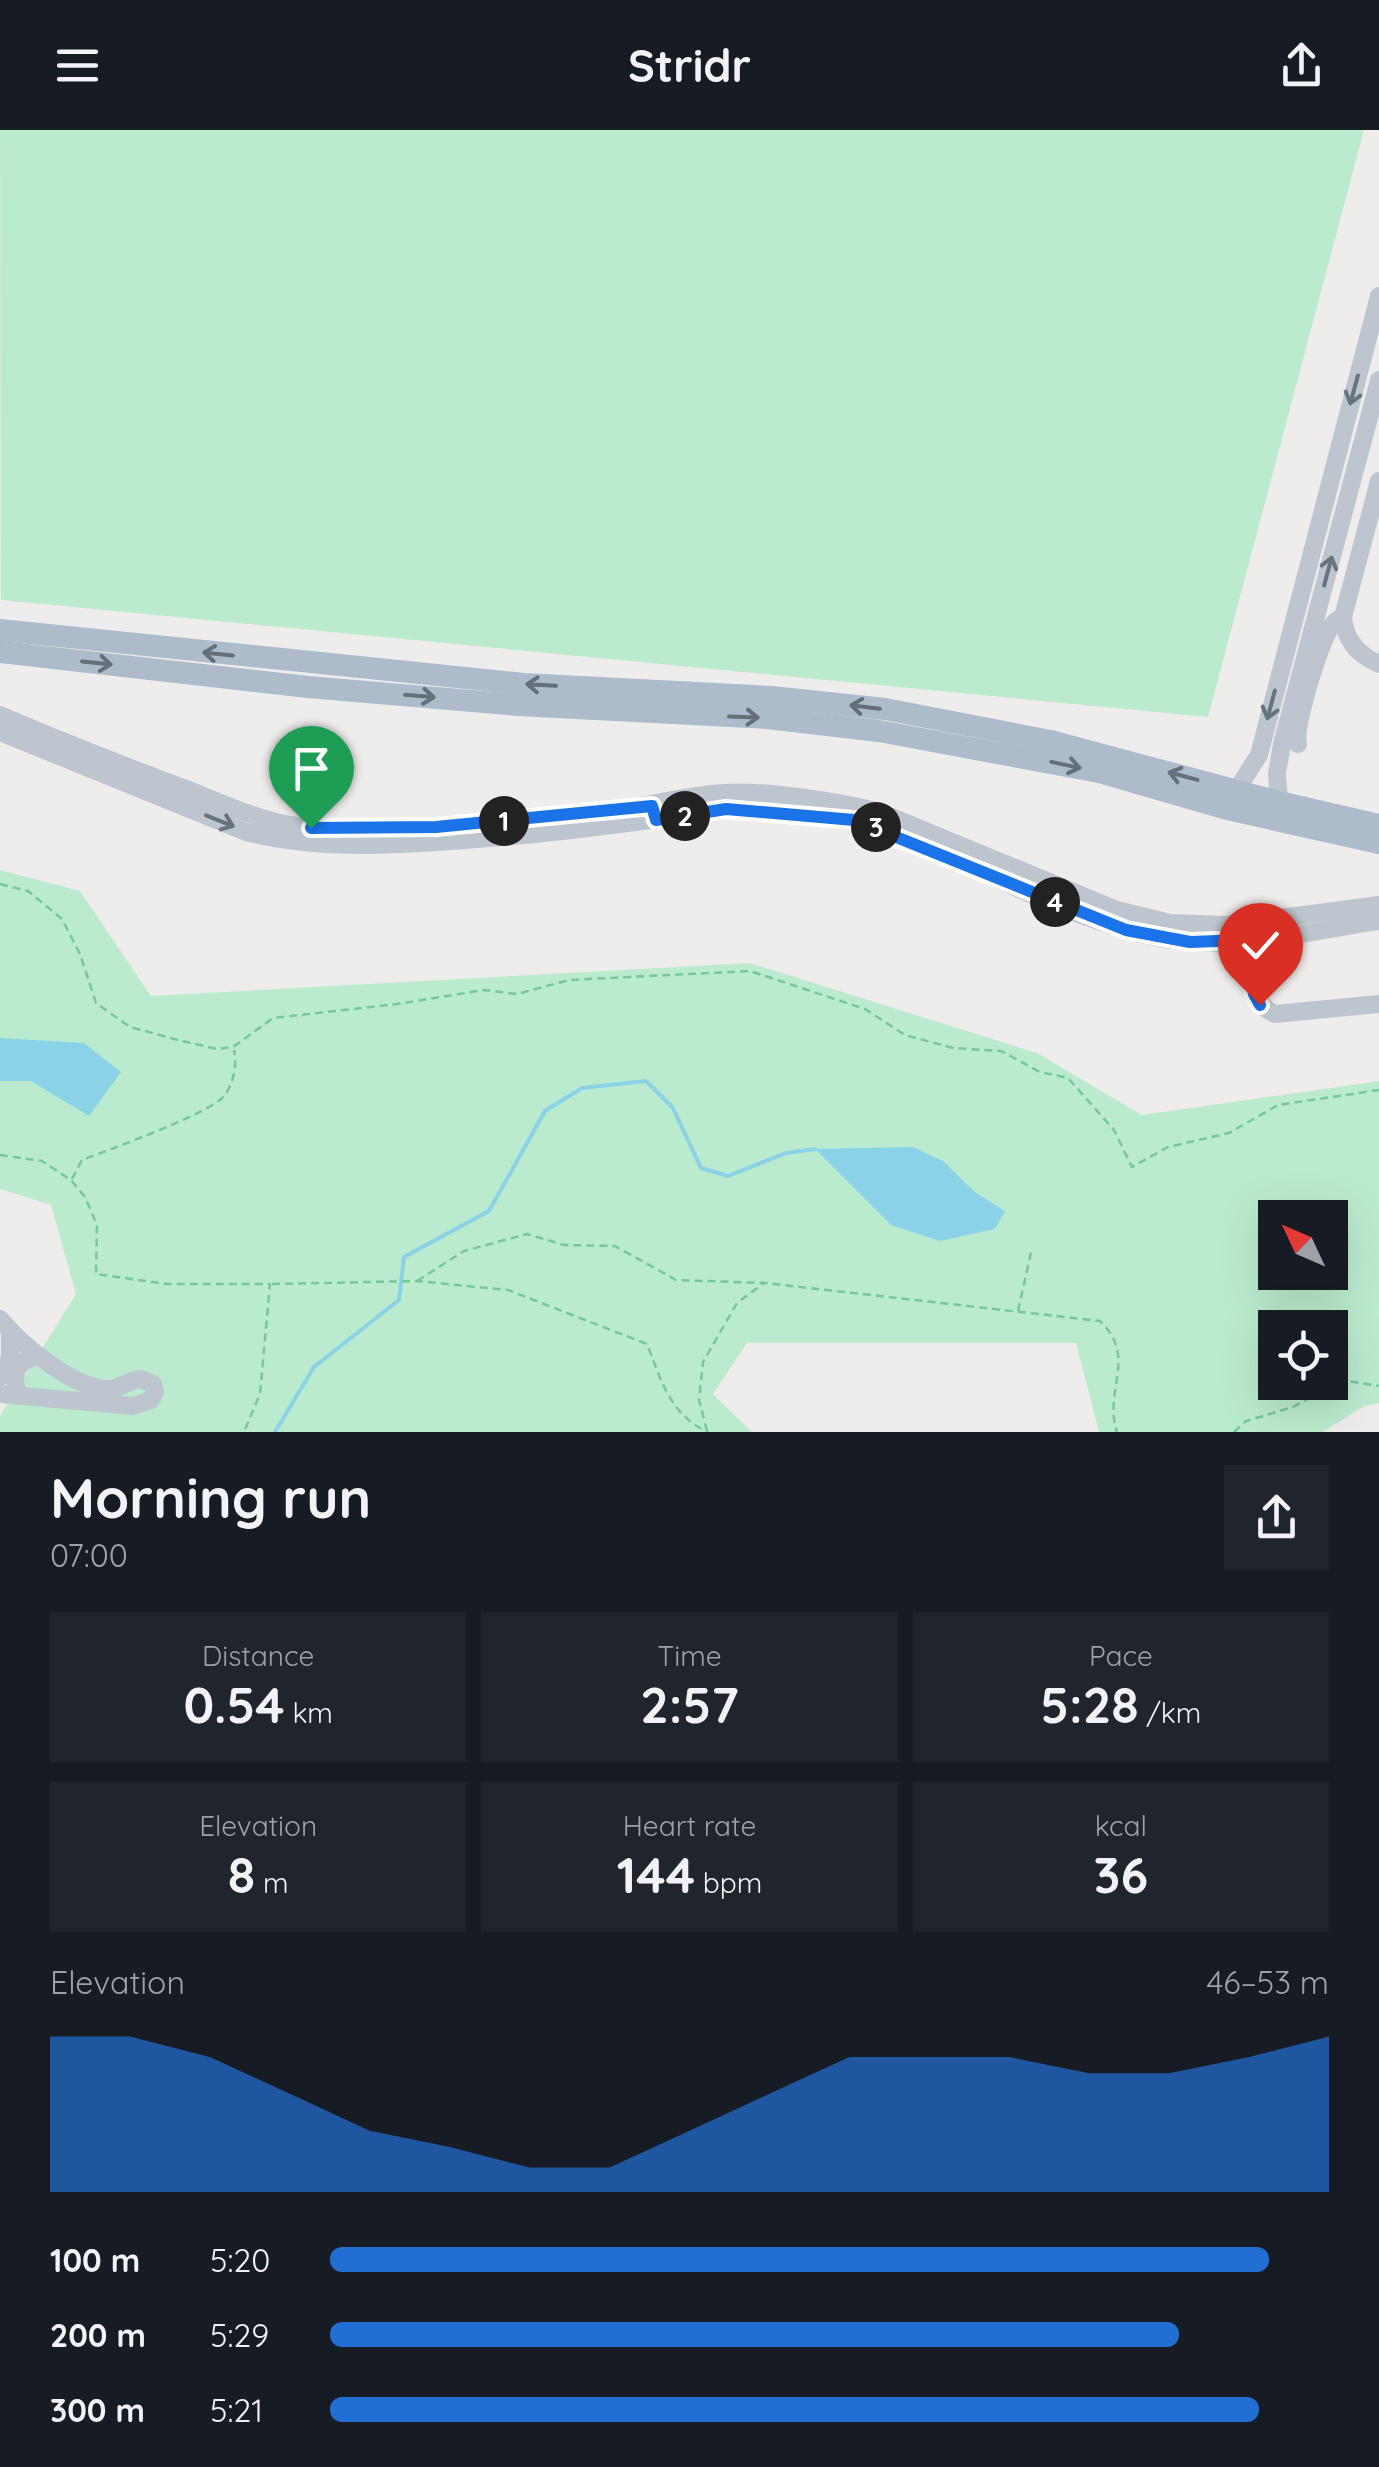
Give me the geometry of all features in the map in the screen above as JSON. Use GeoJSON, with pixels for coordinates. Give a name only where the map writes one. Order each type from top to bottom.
{"type":"FeatureCollection","features":[{"type":"Feature","properties":{"kind":"main road"},"geometry":{"type":"LineString","coordinates":[[0,630],[524,684],[828,702],[996,728],[1379,825]]}},
{"type":"Feature","properties":{"kind":"main road"},"geometry":{"type":"LineString","coordinates":[[0,652],[328,688],[518,705],[768,718],[879,731],[1100,772],[1228,808],[1379,843]]}},
{"type":"Feature","properties":{"kind":"street"},"geometry":{"type":"LineString","coordinates":[[1236,791],[1258,754],[1379,296]]}},
{"type":"Feature","properties":{"kind":"street"},"geometry":{"type":"LineString","coordinates":[[1280,802],[1277,773],[1282,744],[1379,380]]}},
{"type":"Feature","properties":{"kind":"street"},"geometry":{"type":"LineString","coordinates":[[1379,481],[1343,617],[1344,628],[1356,650],[1379,664]]}},
{"type":"Feature","properties":{"kind":"street"},"geometry":{"type":"LineString","coordinates":[[1298,744],[1295,734],[1300,715],[1328,632],[1343,617]]}},
{"type":"Feature","properties":{"kind":"street"},"geometry":{"type":"LineString","coordinates":[[0,715],[90,760]]}},
{"type":"Feature","properties":{"kind":"street"},"geometry":{"type":"LineString","coordinates":[[0,732],[254,816],[311,828],[436,827],[726,809],[854,820],[1126,930],[1190,942],[1245,940],[1371,914]]}},
{"type":"Feature","properties":{"kind":"street"},"geometry":{"type":"LineString","coordinates":[[654,813],[731,792],[863,808],[1117,910],[1170,924],[1227,925],[1371,914]]}},
{"type":"Feature","properties":{"kind":"street"},"geometry":{"type":"LineString","coordinates":[[1245,940],[1254,994],[1266,1010],[1276,1014],[1379,1004]]}},
{"type":"Feature","properties":{"kind":"street"},"geometry":{"type":"LineString","coordinates":[[0,1394],[121,1396],[86,1383],[40,1356],[5,1324]]}},
{"type":"Feature","properties":{"kind":"street"},"geometry":{"type":"LineString","coordinates":[[5,1324],[12,1349],[8,1372],[20,1396]]}},
{"type":"Feature","properties":{"kind":"street"},"geometry":{"type":"LineString","coordinates":[[8,1372],[28,1358],[40,1356]]}},
{"type":"Feature","properties":{"kind":"path"},"geometry":{"type":"LineString","coordinates":[[0,884],[28,891],[62,919],[80,954],[96,1003],[130,1027],[217,1050],[233,1047],[272,1018],[484,990],[516,994],[569,980],[750,971],[866,1008],[906,1035],[952,1048],[1001,1051],[1040,1072],[1068,1078],[1114,1130],[1132,1168],[1168,1147],[1228,1134],[1278,1105],[1379,1090]]}},
{"type":"Feature","properties":{"kind":"path"},"geometry":{"type":"LineString","coordinates":[[71,1180],[82,1160],[206,1110],[225,1095],[237,1066],[233,1047]]}},
{"type":"Feature","properties":{"kind":"path"},"geometry":{"type":"LineString","coordinates":[[0,1155],[42,1161],[71,1180],[85,1197],[97,1225],[96,1274],[167,1284],[417,1280],[508,1290],[647,1344],[667,1396],[689,1424],[708,1432]]}},
{"type":"Feature","properties":{"kind":"path"},"geometry":{"type":"LineString","coordinates":[[417,1280],[464,1251],[527,1234],[564,1245],[615,1246],[676,1280],[765,1282],[1100,1321],[1113,1333],[1120,1350],[1113,1420],[1117,1432]]}},
{"type":"Feature","properties":{"kind":"path"},"geometry":{"type":"LineString","coordinates":[[1018,1312],[1032,1248]]}},
{"type":"Feature","properties":{"kind":"path"},"geometry":{"type":"LineString","coordinates":[[708,1432],[699,1400],[703,1362],[737,1303],[765,1282]]}},
{"type":"Feature","properties":{"kind":"path"},"geometry":{"type":"LineString","coordinates":[[244,1432],[260,1394],[270,1284]]}},
{"type":"Feature","properties":{"kind":"path"},"geometry":{"type":"LineString","coordinates":[[1234,1432],[1246,1420],[1293,1407],[1342,1380],[1379,1386]]}},
{"type":"Feature","properties":{"kind":"green space"},"geometry":{"type":"Polygon","coordinates":[[[0,130],[1364,130],[1208,717],[1,600],[0,130]]]}},
{"type":"Feature","properties":{"kind":"green space"},"geometry":{"type":"Polygon","coordinates":[[[0,870],[80,891],[151,996],[750,963],[1037,1053],[1142,1115],[1379,1081],[1379,1403],[1364,1406],[1323,1432],[1099,1432],[1076,1343],[747,1343],[713,1394],[752,1432],[0,1432],[0,1416],[76,1294],[51,1205],[0,1189],[0,870]]]}},
{"type":"Feature","properties":{"kind":"water"},"geometry":{"type":"Polygon","coordinates":[[[0,1038],[84,1043],[121,1072],[89,1116],[31,1081],[0,1081],[0,1038]]]}},
{"type":"Feature","properties":{"kind":"water"},"geometry":{"type":"Polygon","coordinates":[[[913,1147],[943,1161],[976,1193],[1005,1211],[995,1229],[940,1241],[891,1225],[815,1149],[913,1147]]]}},
{"type":"Feature","properties":{"kind":"waterway"},"geometry":{"type":"LineString","coordinates":[[275,1432],[314,1367],[399,1300],[404,1257],[489,1211],[545,1111],[582,1088],[646,1081],[673,1108],[701,1168],[728,1176],[786,1153],[815,1149]]}},
{"type":"Feature","properties":{"kind":"route"},"geometry":{"type":"LineString","coordinates":[[311,828],[436,827],[652,806],[656,820],[726,809],[854,820],[1126,930],[1190,942],[1245,940],[1254,994],[1260,1005]]}}]}
